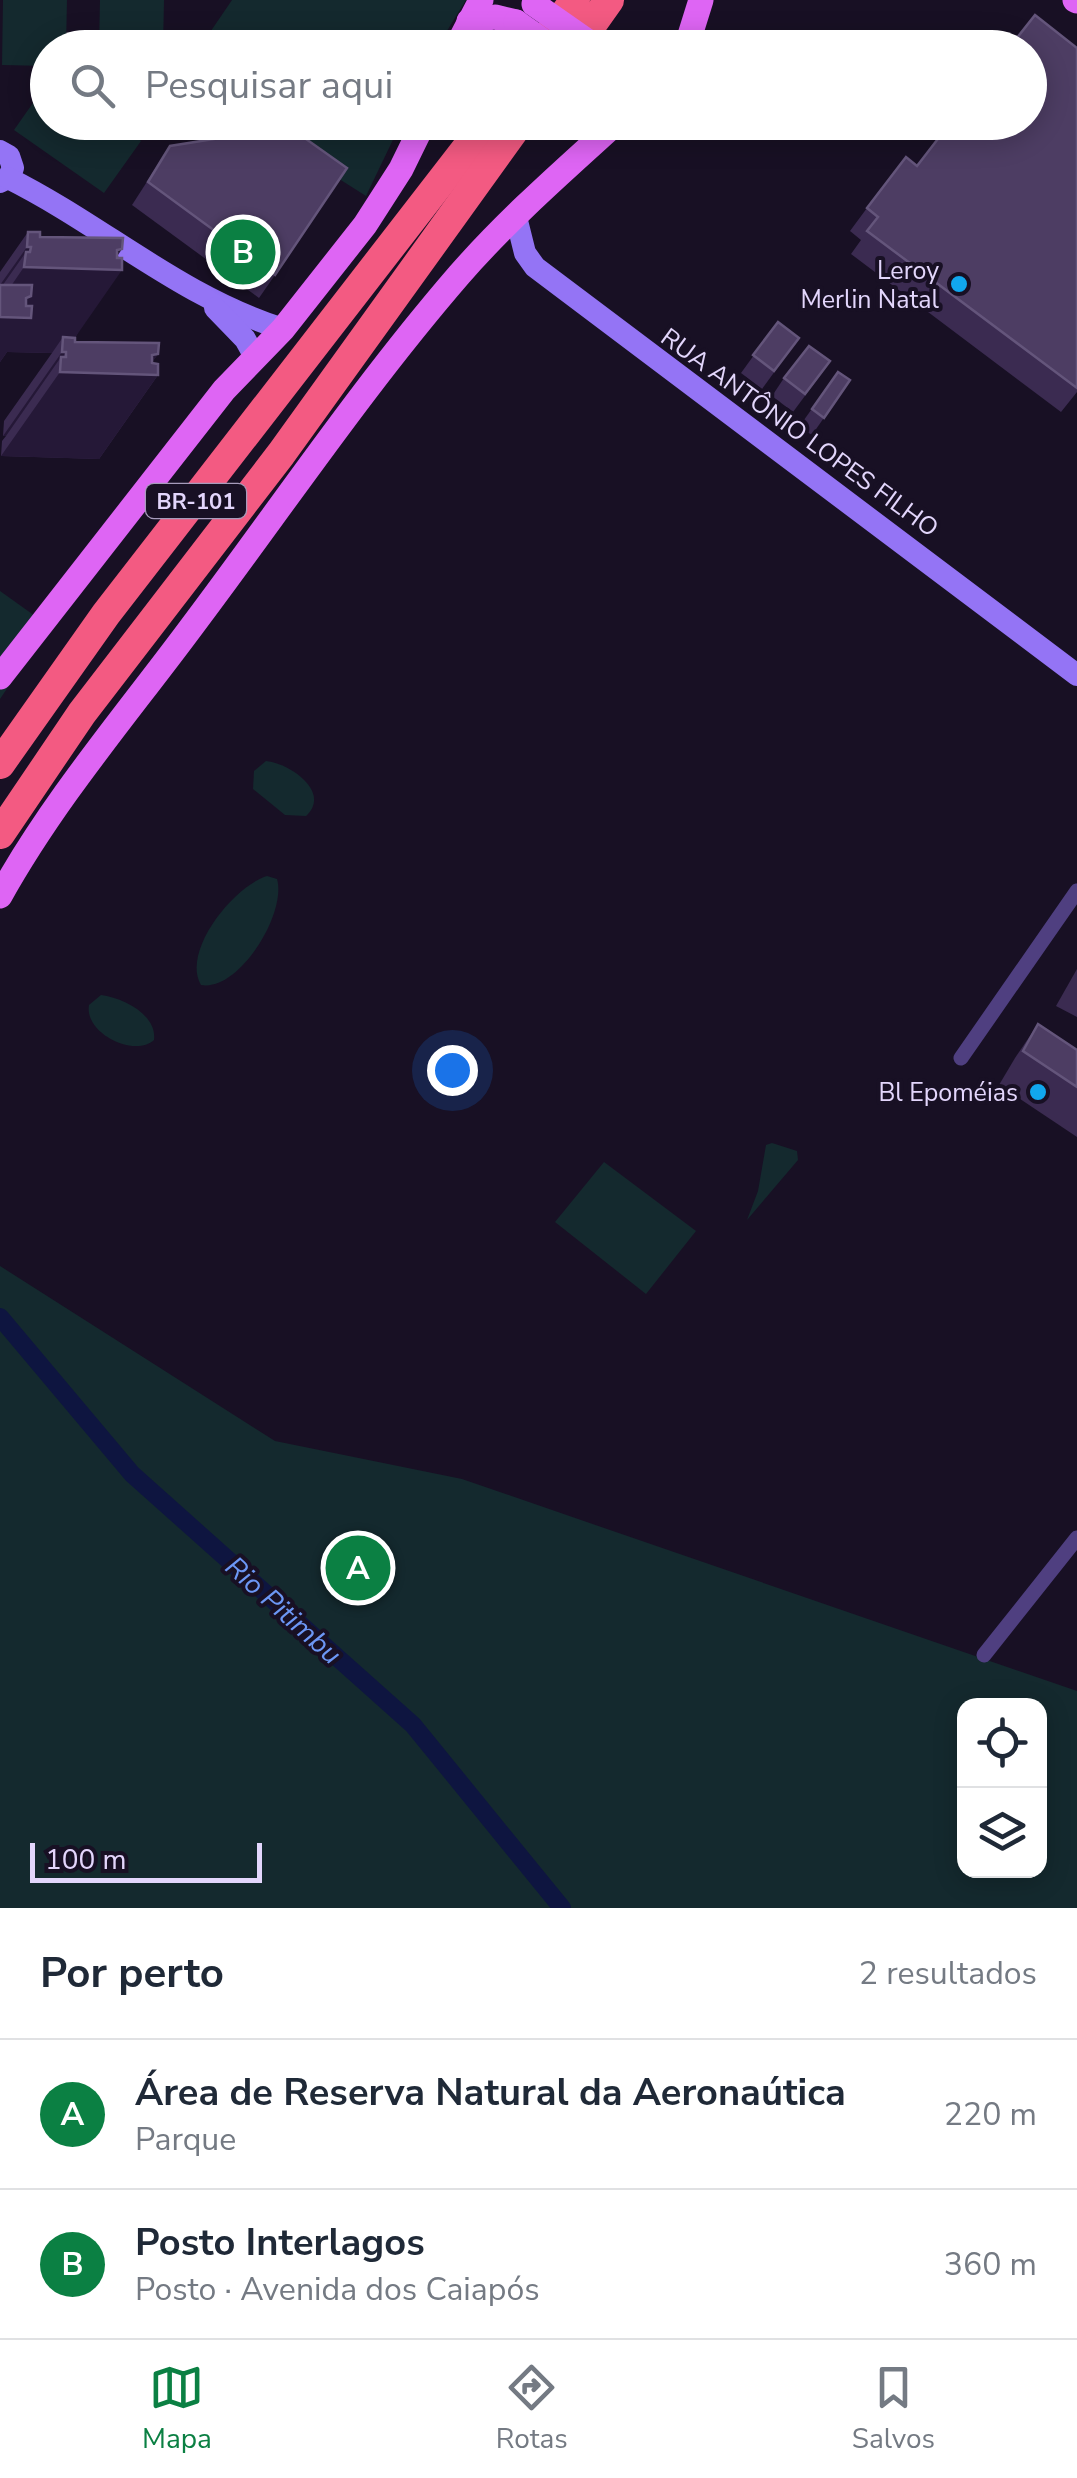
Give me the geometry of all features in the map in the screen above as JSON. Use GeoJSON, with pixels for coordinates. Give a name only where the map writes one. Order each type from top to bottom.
{"type":"FeatureCollection","features":[{"type":"Feature","properties":{"kind":"highway"},"geometry":{"type":"LineString","coordinates":[[553,30],[575,0]]}},
{"type":"Feature","properties":{"kind":"highway"},"geometry":{"type":"LineString","coordinates":[[588,30],[609,0]]}},
{"type":"Feature","properties":{"kind":"highway","name":"BR-101"},"geometry":{"type":"LineString","coordinates":[[0,764],[106,614],[473,140]]}},
{"type":"Feature","properties":{"kind":"highway","name":"BR-101"},"geometry":{"type":"LineString","coordinates":[[0,834],[82,713],[280,454],[507,140]]}},
{"type":"Feature","properties":{"kind":"main road"},"geometry":{"type":"LineString","coordinates":[[690,30],[701,0]]}},
{"type":"Feature","properties":{"kind":"main road"},"geometry":{"type":"LineString","coordinates":[[475,11],[495,16],[527,9],[565,30]]}},
{"type":"Feature","properties":{"kind":"main road"},"geometry":{"type":"LineString","coordinates":[[0,677],[224,390],[283,329],[365,226],[415,140]]}},
{"type":"Feature","properties":{"kind":"main road"},"geometry":{"type":"LineString","coordinates":[[0,896],[74,781],[376,378],[460,274],[597,140]]}},
{"type":"Feature","properties":{"kind":"street"},"geometry":{"type":"LineString","coordinates":[[5,170],[206,299],[283,329]]}},
{"type":"Feature","properties":{"kind":"street","name":"RUA ANTÔNIO LOPES FILHO"},"geometry":{"type":"LineString","coordinates":[[516,216],[525,253],[535,267],[1077,674]]}},
{"type":"Feature","properties":{"kind":"street"},"geometry":{"type":"LineString","coordinates":[[206,299],[245,339],[254,357]]}},
{"type":"Feature","properties":{"kind":"street"},"geometry":{"type":"LineString","coordinates":[[961,1058],[1077,890]]}},
{"type":"Feature","properties":{"kind":"street"},"geometry":{"type":"LineString","coordinates":[[984,1655],[1077,1538]]}},
{"type":"Feature","properties":{"kind":"green space"},"geometry":{"type":"Polygon","coordinates":[[[3,0],[67,0],[66,30],[30,30],[30,66],[2,65],[3,0]]]}},
{"type":"Feature","properties":{"kind":"green space"},"geometry":{"type":"Polygon","coordinates":[[[100,0],[164,0],[163,30],[99,30],[100,0]]]}},
{"type":"Feature","properties":{"kind":"green space"},"geometry":{"type":"Polygon","coordinates":[[[232,0],[466,0],[447,30],[212,30],[232,0]]]}},
{"type":"Feature","properties":{"kind":"green space"},"geometry":{"type":"Polygon","coordinates":[[[30,107],[30,140],[141,141],[104,193],[14,130],[30,107]]]}},
{"type":"Feature","properties":{"kind":"green space"},"geometry":{"type":"Polygon","coordinates":[[[278,140],[393,140],[366,196],[278,140]]]}},
{"type":"Feature","properties":{"kind":"green space"},"geometry":{"type":"Polygon","coordinates":[[[0,591],[49,626],[0,699],[0,591]]]}},
{"type":"Feature","properties":{"kind":"green space"},"geometry":{"type":"Polygon","coordinates":[[[266,761],[296,773],[311,789],[313,807],[306,816],[285,815],[253,789],[254,771],[266,761]]]}},
{"type":"Feature","properties":{"kind":"green space"},"geometry":{"type":"Polygon","coordinates":[[[267,876],[277,879],[278,894],[275,911],[257,947],[230,976],[216,984],[201,985],[198,955],[214,921],[240,892],[267,876]]]}},
{"type":"Feature","properties":{"kind":"green space"},"geometry":{"type":"Polygon","coordinates":[[[101,995],[137,1009],[150,1023],[154,1040],[135,1046],[102,1033],[94,1025],[89,1005],[101,995]]]}},
{"type":"Feature","properties":{"kind":"green space"},"geometry":{"type":"Polygon","coordinates":[[[772,1143],[797,1151],[798,1160],[747,1220],[758,1191],[766,1145],[772,1143]]]}},
{"type":"Feature","properties":{"kind":"green space"},"geometry":{"type":"Polygon","coordinates":[[[604,1162],[696,1231],[646,1294],[555,1222],[604,1162]]]}},
{"type":"Feature","properties":{"kind":"green space"},"geometry":{"type":"Polygon","coordinates":[[[0,1266],[275,1441],[462,1479],[1077,1691],[1077,1908],[0,1908],[0,1266]]]}},
{"type":"Feature","properties":{"kind":"building"},"geometry":{"type":"Polygon","coordinates":[[[1035,15],[1077,48],[1077,388],[867,231],[878,217],[867,208],[906,157],[917,166],[937,140],[1047,140],[1047,30],[1023,30],[1035,15]]]}},
{"type":"Feature","properties":{"kind":"building"},"geometry":{"type":"Polygon","coordinates":[[[208,140],[307,140],[347,168],[275,275],[148,182],[170,146],[208,140]]]}},
{"type":"Feature","properties":{"kind":"building"},"geometry":{"type":"Polygon","coordinates":[[[28,232],[40,232],[40,237],[123,238],[122,249],[117,250],[122,270],[24,267],[26,252],[31,247],[27,247],[28,232]]]}},
{"type":"Feature","properties":{"kind":"building"},"geometry":{"type":"Polygon","coordinates":[[[0,285],[32,285],[31,296],[26,298],[26,306],[32,306],[31,318],[0,317],[0,285]]]}},
{"type":"Feature","properties":{"kind":"building"},"geometry":{"type":"Polygon","coordinates":[[[778,322],[799,338],[774,371],[753,355],[778,322]]]}},
{"type":"Feature","properties":{"kind":"building"},"geometry":{"type":"Polygon","coordinates":[[[63,337],[75,338],[75,342],[159,343],[158,354],[152,355],[152,363],[158,364],[158,375],[60,372],[61,357],[66,357],[66,352],[62,352],[63,337]]]}},
{"type":"Feature","properties":{"kind":"building"},"geometry":{"type":"Polygon","coordinates":[[[809,346],[830,361],[805,394],[784,378],[809,346]]]}},
{"type":"Feature","properties":{"kind":"building"},"geometry":{"type":"Polygon","coordinates":[[[838,372],[850,380],[824,418],[812,409],[838,372]]]}},
{"type":"Feature","properties":{"kind":"building"},"geometry":{"type":"Polygon","coordinates":[[[1038,1024],[1077,1050],[1077,1087],[1023,1051],[1038,1024]]]}},
{"type":"Feature","properties":{"kind":"waterway","name":"Rio Pitimbu"},"geometry":{"type":"LineString","coordinates":[[0,1317],[132,1474],[413,1725],[562,1908]]}},
{"type":"Feature","properties":{"kind":"place","name":"Posto Interlagos"},"geometry":{"type":"Point","coordinates":[243,252]}},
{"type":"Feature","properties":{"kind":"place","name":"Leroy Merlin Natal"},"geometry":{"type":"Point","coordinates":[959,284]}},
{"type":"Feature","properties":{"kind":"place","name":"Bl Epoméias"},"geometry":{"type":"Point","coordinates":[1038,1092]}},
{"type":"Feature","properties":{"kind":"place","name":"Área de Reserva Natural da Aeronaútica"},"geometry":{"type":"Point","coordinates":[358,1568]}}]}
